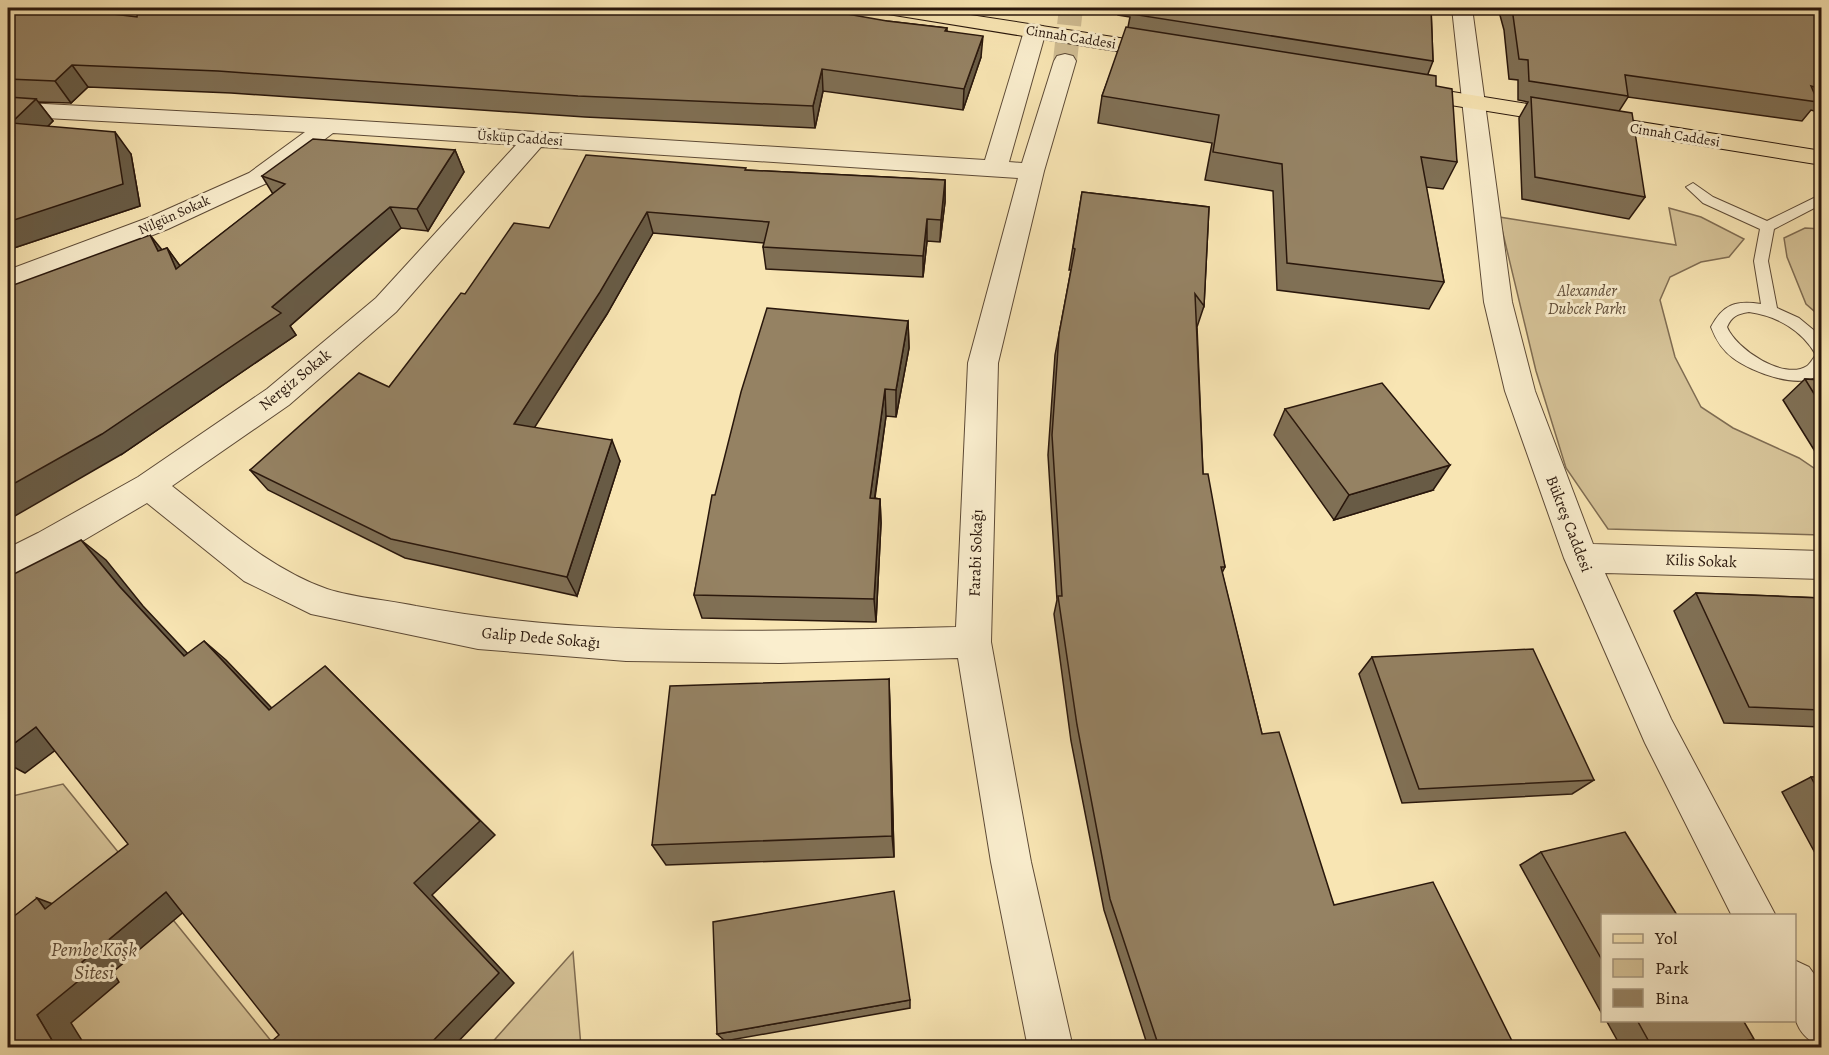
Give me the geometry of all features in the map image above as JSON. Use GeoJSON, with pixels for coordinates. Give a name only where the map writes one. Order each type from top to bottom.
{"type":"FeatureCollection","features":[{"type":"Feature","properties":{"kind":"main road","name":"Cinnah Caddesi"},"geometry":{"type":"LineString","coordinates":[[888,8],[1190,56]]}},
{"type":"Feature","properties":{"kind":"main road","name":"Cinnah Caddesi"},"geometry":{"type":"LineString","coordinates":[[1390,89],[1821,158]]}},
{"type":"Feature","properties":{"kind":"street","name":"Bükreş Caddesi"},"geometry":{"type":"LineString","coordinates":[[1462,8],[1498,302],[1520,391],[1581,558],[1659,731],[1754,914]]}},
{"type":"Feature","properties":{"kind":"street"},"geometry":{"type":"LineString","coordinates":[[995,168],[1035,31]]}},
{"type":"Feature","properties":{"kind":"street","name":"Farabi Sokağı"},"geometry":{"type":"LineString","coordinates":[[1052,1047],[1011,862],[973,642],[984,363],[1032,171],[1065,61]]}},
{"type":"Feature","properties":{"kind":"street","name":"Üsküp Caddesi"},"geometry":{"type":"LineString","coordinates":[[8,109],[328,126],[1032,171]]}},
{"type":"Feature","properties":{"kind":"street","name":"Nilgün Sokak"},"geometry":{"type":"LineString","coordinates":[[8,280],[53,265],[159,223],[258,178],[328,126]]}},
{"type":"Feature","properties":{"kind":"street","name":"Nergiz Sokak"},"geometry":{"type":"LineString","coordinates":[[8,563],[50,543],[149,486],[278,397],[387,305],[536,139]]}},
{"type":"Feature","properties":{"kind":"street","name":"Galip Dede Sokağı"},"geometry":{"type":"LineString","coordinates":[[149,486],[256,571],[323,603],[478,633],[626,645],[780,647],[973,642]]}},
{"type":"Feature","properties":{"kind":"street","name":"Kilis Sokak"},"geometry":{"type":"LineString","coordinates":[[1581,558],[1821,565]]}},
{"type":"Feature","properties":{"kind":"street"},"geometry":{"type":"LineString","coordinates":[[1796,985],[1821,1025]]}},
{"type":"Feature","properties":{"kind":"lane"},"geometry":{"type":"LineString","coordinates":[[1693,187],[1708,200],[1767,227]]}},
{"type":"Feature","properties":{"kind":"lane"},"geometry":{"type":"LineString","coordinates":[[1767,227],[1821,198]]}},
{"type":"Feature","properties":{"kind":"lane"},"geometry":{"type":"LineString","coordinates":[[1767,227],[1761,261],[1770,311]]}},
{"type":"Feature","properties":{"kind":"lane"},"geometry":{"type":"LineString","coordinates":[[1821,352],[1819,344],[1810,333],[1797,323],[1770,311],[1748,308],[1734,310],[1724,315],[1719,323],[1720,333],[1738,354],[1768,370],[1785,374],[1801,374],[1813,370],[1820,364],[1821,358]]}},
{"type":"Feature","properties":{"kind":"green space","name":"Alexander Dubcek Parkı"},"geometry":{"type":"Polygon","coordinates":[[[1669,208],[1701,217],[1744,239],[1729,257],[1701,262],[1670,277],[1660,300],[1675,357],[1701,407],[1733,428],[1799,458],[1821,473],[1821,535],[1608,529],[1566,468],[1536,371],[1499,217],[1676,245],[1669,208]]]}},
{"type":"Feature","properties":{"kind":"green space"},"geometry":{"type":"Polygon","coordinates":[[[1805,228],[1821,229],[1821,317],[1806,304],[1787,257],[1784,238],[1805,228]]]}},
{"type":"Feature","properties":{"kind":"green space","name":"Pembe Köşk Sitesi"},"geometry":{"type":"Polygon","coordinates":[[[63,784],[276,1047],[8,1047],[8,797],[63,784]]]}},
{"type":"Feature","properties":{"kind":"green space"},"geometry":{"type":"Polygon","coordinates":[[[573,952],[581,1047],[488,1047],[573,952]]]}},
{"type":"Feature","properties":{"kind":"building"},"geometry":{"type":"Polygon","coordinates":[[[8,8],[63,8],[137,17],[138,8],[813,8],[887,21],[947,28],[945,31],[983,36],[964,89],[822,69],[813,106],[578,96],[218,71],[72,65],[55,81],[8,79],[8,8]]]}},
{"type":"Feature","properties":{"kind":"building"},"geometry":{"type":"Polygon","coordinates":[[[1133,8],[1431,8],[1433,61],[1131,14],[1133,8]]]}},
{"type":"Feature","properties":{"kind":"building"},"geometry":{"type":"Polygon","coordinates":[[[1512,8],[1821,8],[1821,89],[1811,86],[1818,102],[1625,75],[1628,96],[1529,81],[1528,60],[1519,59],[1512,8]]]}},
{"type":"Feature","properties":{"kind":"building"},"geometry":{"type":"Polygon","coordinates":[[[1126,27],[1436,76],[1436,86],[1452,89],[1457,162],[1421,157],[1444,282],[1287,263],[1282,164],[1213,152],[1219,115],[1102,96],[1126,27]]]}},
{"type":"Feature","properties":{"kind":"building"},"geometry":{"type":"Polygon","coordinates":[[[8,97],[36,99],[11,123],[115,132],[123,184],[8,222],[8,97]]]}},
{"type":"Feature","properties":{"kind":"building"},"geometry":{"type":"Polygon","coordinates":[[[1531,97],[1632,113],[1645,197],[1535,177],[1531,97]]]}},
{"type":"Feature","properties":{"kind":"building"},"geometry":{"type":"Polygon","coordinates":[[[313,139],[455,150],[417,209],[390,207],[272,307],[281,313],[102,434],[8,487],[8,287],[150,235],[158,251],[167,248],[176,269],[285,184],[262,176],[313,139]]]}},
{"type":"Feature","properties":{"kind":"building"},"geometry":{"type":"Polygon","coordinates":[[[586,155],[746,168],[745,170],[945,180],[941,220],[927,219],[923,256],[763,247],[769,222],[647,212],[600,292],[514,424],[612,440],[567,577],[391,539],[250,470],[359,373],[389,387],[461,293],[465,294],[514,223],[549,228],[586,155]]]}},
{"type":"Feature","properties":{"kind":"building"},"geometry":{"type":"Polygon","coordinates":[[[1082,192],[1209,207],[1204,306],[1195,294],[1203,474],[1208,474],[1225,567],[1221,567],[1262,734],[1279,732],[1334,905],[1433,882],[1515,1047],[1159,1047],[1110,899],[1077,725],[1058,596],[1062,596],[1052,435],[1059,334],[1075,249],[1073,248],[1082,192]]]}},
{"type":"Feature","properties":{"kind":"building"},"geometry":{"type":"Polygon","coordinates":[[[767,308],[908,321],[896,390],[885,389],[870,498],[880,499],[874,599],[694,595],[712,495],[715,495],[741,392],[767,308]]]}},
{"type":"Feature","properties":{"kind":"building"},"geometry":{"type":"Polygon","coordinates":[[[1805,379],[1821,380],[1821,405],[1805,379]]]}},
{"type":"Feature","properties":{"kind":"building"},"geometry":{"type":"Polygon","coordinates":[[[1382,383],[1450,465],[1349,495],[1285,409],[1382,383]]]}},
{"type":"Feature","properties":{"kind":"building"},"geometry":{"type":"Polygon","coordinates":[[[81,540],[120,587],[184,656],[204,641],[269,710],[325,666],[480,821],[414,883],[499,973],[427,1047],[265,1047],[279,1035],[166,892],[82,962],[88,973],[37,1015],[56,1047],[8,1047],[8,921],[37,898],[45,909],[128,844],[36,727],[8,748],[8,577],[81,540]]]}},
{"type":"Feature","properties":{"kind":"building"},"geometry":{"type":"Polygon","coordinates":[[[1696,593],[1821,598],[1821,710],[1749,707],[1696,593]]]}},
{"type":"Feature","properties":{"kind":"building"},"geometry":{"type":"Polygon","coordinates":[[[1533,649],[1594,780],[1419,789],[1372,657],[1533,649]]]}},
{"type":"Feature","properties":{"kind":"building"},"geometry":{"type":"Polygon","coordinates":[[[889,679],[892,836],[652,845],[670,686],[889,679]]]}},
{"type":"Feature","properties":{"kind":"building"},"geometry":{"type":"Polygon","coordinates":[[[1811,777],[1821,777],[1821,796],[1811,777]]]}},
{"type":"Feature","properties":{"kind":"building"},"geometry":{"type":"Polygon","coordinates":[[[1625,832],[1676,914],[1601,914],[1601,958],[1541,852],[1625,832]]]}},
{"type":"Feature","properties":{"kind":"building"},"geometry":{"type":"Polygon","coordinates":[[[894,891],[910,1000],[717,1034],[713,922],[894,891]]]}},
{"type":"Feature","properties":{"kind":"building"},"geometry":{"type":"Polygon","coordinates":[[[1638,1022],[1744,1022],[1754,1039],[1721,1047],[1652,1047],[1638,1022]]]}},
{"type":"Feature","properties":{"kind":"tunnel"},"geometry":{"type":"LineString","coordinates":[[1065,61],[1071,8]]}}]}
